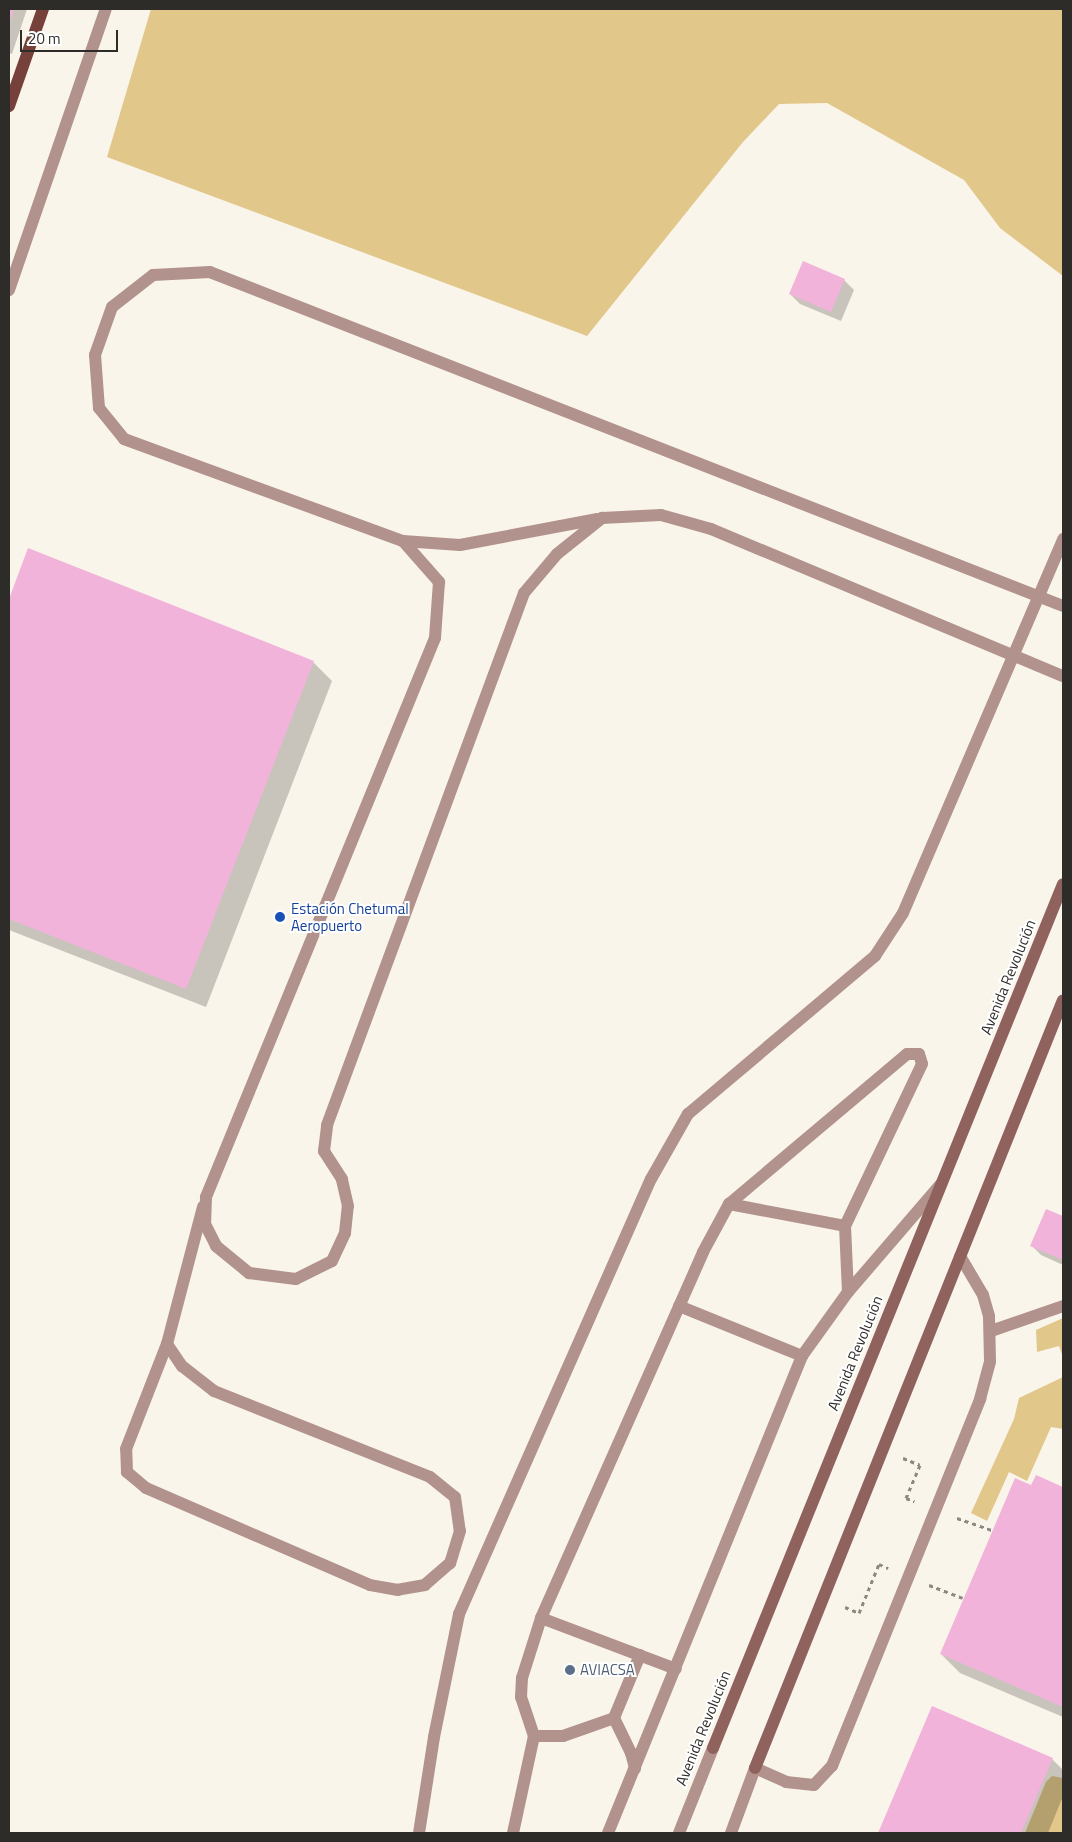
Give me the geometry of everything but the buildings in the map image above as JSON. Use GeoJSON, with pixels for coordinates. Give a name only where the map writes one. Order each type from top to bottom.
{"type":"FeatureCollection","features":[{"type":"Feature","properties":{"kind":"main road"},"geometry":{"type":"LineString","coordinates":[[9,106],[42,9]]}},
{"type":"Feature","properties":{"kind":"street"},"geometry":{"type":"LineString","coordinates":[[9,290],[106,9]]}},
{"type":"Feature","properties":{"kind":"street"},"geometry":{"type":"LineString","coordinates":[[1063,606],[210,272],[153,275],[112,307],[95,355],[99,408],[124,439],[404,541],[460,545],[602,518],[662,515],[712,529],[1063,676]]}},
{"type":"Feature","properties":{"kind":"street"},"geometry":{"type":"LineString","coordinates":[[206,1197],[205,1224],[216,1246],[249,1273],[296,1279],[332,1261],[345,1233],[348,1206],[342,1179],[324,1151],[327,1126],[524,593],[557,554],[602,518]]}},
{"type":"Feature","properties":{"kind":"street"},"geometry":{"type":"LineString","coordinates":[[419,1833],[434,1737],[459,1614],[651,1179],[688,1114],[875,956],[903,913],[1063,539]]}},
{"type":"Feature","properties":{"kind":"street"},"geometry":{"type":"LineString","coordinates":[[167,1344],[182,1366],[214,1391],[430,1476],[456,1498],[460,1532],[450,1563],[425,1585],[398,1590],[370,1585],[146,1488],[127,1472],[126,1449],[167,1344],[206,1197],[435,638],[439,582],[404,541]]}},
{"type":"Feature","properties":{"kind":"street","name":"Avenida Revolución"},"geometry":{"type":"LineString","coordinates":[[679,1833],[1063,888]]}},
{"type":"Feature","properties":{"kind":"street"},"geometry":{"type":"LineString","coordinates":[[730,1833],[1063,1000]]}},
{"type":"Feature","properties":{"kind":"street"},"geometry":{"type":"LineString","coordinates":[[513,1833],[534,1736],[521,1697],[522,1678],[541,1618],[679,1306],[729,1204],[907,1054],[918,1054],[922,1064],[845,1226],[848,1292]]}},
{"type":"Feature","properties":{"kind":"street"},"geometry":{"type":"LineString","coordinates":[[608,1833],[802,1356],[848,1292],[942,1184]]}},
{"type":"Feature","properties":{"kind":"street"},"geometry":{"type":"LineString","coordinates":[[729,1204],[845,1226]]}},
{"type":"Feature","properties":{"kind":"street"},"geometry":{"type":"LineString","coordinates":[[755,1768],[786,1782],[814,1785],[832,1766],[980,1399],[990,1361],[991,1331],[983,1295],[960,1256]]}},
{"type":"Feature","properties":{"kind":"street"},"geometry":{"type":"LineString","coordinates":[[679,1306],[802,1356]]}},
{"type":"Feature","properties":{"kind":"street"},"geometry":{"type":"LineString","coordinates":[[991,1331],[1063,1306]]}},
{"type":"Feature","properties":{"kind":"street"},"geometry":{"type":"LineString","coordinates":[[541,1618],[676,1669]]}},
{"type":"Feature","properties":{"kind":"street"},"geometry":{"type":"LineString","coordinates":[[534,1736],[563,1736],[614,1718],[640,1655]]}},
{"type":"Feature","properties":{"kind":"street"},"geometry":{"type":"LineString","coordinates":[[614,1718],[631,1753],[635,1768]]}},
{"type":"Feature","properties":{"kind":"shaded area"},"geometry":{"type":"Polygon","coordinates":[[[151,9],[1063,9],[1063,276],[1000,228],[964,180],[827,103],[779,104],[743,142],[587,336],[107,157],[151,9]]]}},
{"type":"Feature","properties":{"kind":"shaded area"},"geometry":{"type":"Polygon","coordinates":[[[1063,1318],[1063,1357],[1059,1346],[1037,1352],[1036,1330],[1063,1318]]]}},
{"type":"Feature","properties":{"kind":"shaded area"},"geometry":{"type":"Polygon","coordinates":[[[1063,1377],[1063,1429],[1051,1427],[1027,1481],[1009,1472],[987,1521],[971,1513],[1014,1419],[1019,1398],[1063,1377]]]}},
{"type":"Feature","properties":{"kind":"shaded area"},"geometry":{"type":"Polygon","coordinates":[[[1052,1776],[1063,1778],[1063,1833],[1025,1833],[1046,1782],[1052,1776]]]}},
{"type":"Feature","properties":{"kind":"place","name":"Estación Chetumal Aeropuerto"},"geometry":{"type":"Point","coordinates":[280,917]}},
{"type":"Feature","properties":{"kind":"place","name":"AVIACSA"},"geometry":{"type":"Point","coordinates":[570,1670]}}]}
